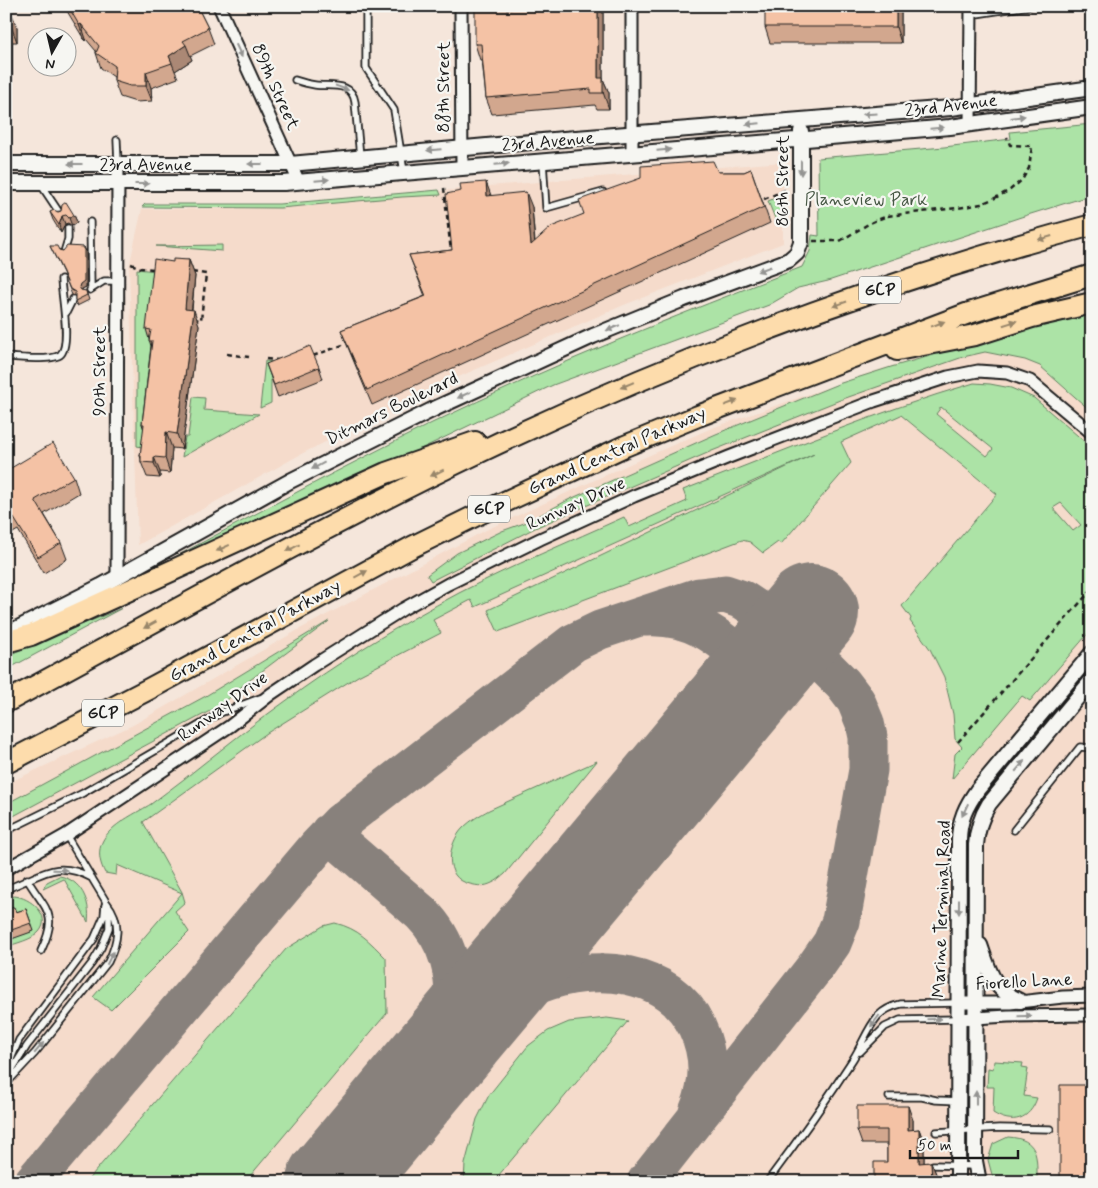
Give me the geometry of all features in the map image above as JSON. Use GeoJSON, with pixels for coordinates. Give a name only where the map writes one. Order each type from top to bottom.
{"type":"FeatureCollection","features":[{"type":"Feature","properties":{"kind":"highway","name":"GCP"},"geometry":{"type":"LineString","coordinates":[[6,702],[380,502],[482,451],[576,408],[722,347],[820,310],[927,274],[1092,226]]}},
{"type":"Feature","properties":{"kind":"highway","name":"Grand Central Parkway"},"geometry":{"type":"LineString","coordinates":[[6,763],[219,652],[347,581],[483,512],[634,442],[966,314],[1092,276]]}},
{"type":"Feature","properties":{"kind":"highway"},"geometry":{"type":"LineString","coordinates":[[843,360],[975,335],[1032,317],[1092,303]]}},
{"type":"Feature","properties":{"kind":"highway"},"geometry":{"type":"LineString","coordinates":[[6,642],[31,635],[386,473],[576,408]]}},
{"type":"Feature","properties":{"kind":"highway"},"geometry":{"type":"LineString","coordinates":[[6,772],[57,737]]}},
{"type":"Feature","properties":{"kind":"street","name":"89th Street"},"geometry":{"type":"LineString","coordinates":[[219,6],[299,182]]}},
{"type":"Feature","properties":{"kind":"street","name":"88th Street"},"geometry":{"type":"LineString","coordinates":[[461,6],[462,168]]}},
{"type":"Feature","properties":{"kind":"street"},"geometry":{"type":"LineString","coordinates":[[632,6],[632,153]]}},
{"type":"Feature","properties":{"kind":"street"},"geometry":{"type":"LineString","coordinates":[[970,11],[970,124]]}},
{"type":"Feature","properties":{"kind":"street","name":"23rd Avenue"},"geometry":{"type":"LineString","coordinates":[[6,164],[290,164],[971,105],[1092,88]]}},
{"type":"Feature","properties":{"kind":"street","name":"23rd Avenue"},"geometry":{"type":"LineString","coordinates":[[6,183],[268,184],[299,182],[801,140],[970,124],[1092,107]]}},
{"type":"Feature","properties":{"kind":"street","name":"86th Street"},"geometry":{"type":"LineString","coordinates":[[802,119],[801,184],[806,242]]}},
{"type":"Feature","properties":{"kind":"street","name":"90th Street"},"geometry":{"type":"LineString","coordinates":[[117,577],[118,164]]}},
{"type":"Feature","properties":{"kind":"street","name":"Ditmars Boulevard"},"geometry":{"type":"LineString","coordinates":[[6,634],[117,577],[290,481],[401,425],[593,336],[676,302],[789,260],[806,242]]}},
{"type":"Feature","properties":{"kind":"street","name":"Runway Drive"},"geometry":{"type":"LineString","coordinates":[[6,869],[66,836],[230,726],[314,664],[403,608],[540,539],[649,490],[738,453],[874,401],[968,372],[988,371],[1007,373],[1024,378],[1038,386],[1092,432]]}},
{"type":"Feature","properties":{"kind":"street","name":"Marine Terminal Road"},"geometry":{"type":"LineString","coordinates":[[958,1182],[959,841],[962,816],[978,789],[1092,653]]}},
{"type":"Feature","properties":{"kind":"street","name":"Marine Terminal Road"},"geometry":{"type":"LineString","coordinates":[[979,1182],[976,1166],[976,845],[980,819],[989,804],[1092,680]]}},
{"type":"Feature","properties":{"kind":"street"},"geometry":{"type":"LineString","coordinates":[[1065,685],[1078,696]]}},
{"type":"Feature","properties":{"kind":"street"},"geometry":{"type":"LineString","coordinates":[[977,936],[995,983],[1004,992],[1020,1001]]}},
{"type":"Feature","properties":{"kind":"street","name":"Fiorello Lane"},"geometry":{"type":"LineString","coordinates":[[958,1003],[1010,1003],[1092,996]]}},
{"type":"Feature","properties":{"kind":"street","name":"Fiorello Lane"},"geometry":{"type":"LineString","coordinates":[[958,1019],[1092,1014]]}},
{"type":"Feature","properties":{"kind":"lane"},"geometry":{"type":"LineString","coordinates":[[366,6],[366,68],[394,110],[404,172]]}},
{"type":"Feature","properties":{"kind":"lane"},"geometry":{"type":"LineString","coordinates":[[970,11],[1029,6]]}},
{"type":"Feature","properties":{"kind":"lane"},"geometry":{"type":"LineString","coordinates":[[295,80],[316,85],[340,86],[352,94],[355,102],[360,157]]}},
{"type":"Feature","properties":{"kind":"lane"},"geometry":{"type":"LineString","coordinates":[[117,140],[118,164]]}},
{"type":"Feature","properties":{"kind":"lane"},"geometry":{"type":"LineString","coordinates":[[543,161],[546,208],[603,192]]}},
{"type":"Feature","properties":{"kind":"lane"},"geometry":{"type":"LineString","coordinates":[[40,183],[61,215]]}},
{"type":"Feature","properties":{"kind":"lane"},"geometry":{"type":"LineString","coordinates":[[90,222],[88,290],[104,280],[118,281]]}},
{"type":"Feature","properties":{"kind":"lane"},"geometry":{"type":"LineString","coordinates":[[64,252],[68,239],[68,228]]}},
{"type":"Feature","properties":{"kind":"lane"},"geometry":{"type":"LineString","coordinates":[[6,358],[50,358],[60,355],[64,349],[65,317],[61,279]]}},
{"type":"Feature","properties":{"kind":"lane"},"geometry":{"type":"LineString","coordinates":[[65,317],[73,299]]}},
{"type":"Feature","properties":{"kind":"lane"},"geometry":{"type":"LineString","coordinates":[[6,832],[83,793],[220,714],[272,694]]}},
{"type":"Feature","properties":{"kind":"lane"},"geometry":{"type":"LineString","coordinates":[[1014,830],[1080,747],[1092,748]]}},
{"type":"Feature","properties":{"kind":"lane"},"geometry":{"type":"LineString","coordinates":[[6,1084],[35,1053],[108,962],[114,949],[118,932],[116,918],[66,836]]}},
{"type":"Feature","properties":{"kind":"lane"},"geometry":{"type":"LineString","coordinates":[[6,889],[51,870],[62,869],[84,874],[94,880]]}},
{"type":"Feature","properties":{"kind":"lane"},"geometry":{"type":"LineString","coordinates":[[27,880],[50,916],[51,927],[41,951]]}},
{"type":"Feature","properties":{"kind":"lane"},"geometry":{"type":"LineString","coordinates":[[6,1070],[18,1040],[94,939],[104,916],[105,900]]}},
{"type":"Feature","properties":{"kind":"lane"},"geometry":{"type":"LineString","coordinates":[[6,1079],[27,1046],[92,963],[101,948],[109,928],[109,915],[105,900]]}},
{"type":"Feature","properties":{"kind":"lane"},"geometry":{"type":"LineString","coordinates":[[767,1182],[807,1128],[855,1057],[868,1030],[886,1010],[901,1004],[958,1003]]}},
{"type":"Feature","properties":{"kind":"lane"},"geometry":{"type":"LineString","coordinates":[[855,1057],[880,1031],[891,1023],[909,1020],[958,1019]]}},
{"type":"Feature","properties":{"kind":"lane"},"geometry":{"type":"LineString","coordinates":[[889,1097],[922,1097],[959,1101]]}},
{"type":"Feature","properties":{"kind":"lane"},"geometry":{"type":"LineString","coordinates":[[936,1132],[976,1129],[1050,1129]]}},
{"type":"Feature","properties":{"kind":"lane"},"geometry":{"type":"LineString","coordinates":[[933,1165],[976,1166]]}},
{"type":"Feature","properties":{"kind":"path"},"geometry":{"type":"LineString","coordinates":[[806,242],[840,241],[870,223],[888,216],[965,208],[995,198],[1010,190],[1022,180],[1030,168],[1032,146],[1010,145],[1007,138]]}},
{"type":"Feature","properties":{"kind":"path"},"geometry":{"type":"LineString","coordinates":[[764,199],[801,184]]}},
{"type":"Feature","properties":{"kind":"path"},"geometry":{"type":"LineString","coordinates":[[444,188],[452,256]]}},
{"type":"Feature","properties":{"kind":"path"},"geometry":{"type":"LineString","coordinates":[[118,258],[141,268],[159,270]]}},
{"type":"Feature","properties":{"kind":"path"},"geometry":{"type":"LineString","coordinates":[[188,272],[206,274],[201,320],[192,319]]}},
{"type":"Feature","properties":{"kind":"path"},"geometry":{"type":"LineString","coordinates":[[307,359],[356,339]]}},
{"type":"Feature","properties":{"kind":"path"},"geometry":{"type":"LineString","coordinates":[[227,354],[249,357]]}},
{"type":"Feature","properties":{"kind":"path"},"geometry":{"type":"LineString","coordinates":[[266,359],[283,360]]}},
{"type":"Feature","properties":{"kind":"path"},"geometry":{"type":"LineString","coordinates":[[958,742],[1092,589]]}},
{"type":"Feature","properties":{"kind":"shaded area"},"geometry":{"type":"Polygon","coordinates":[[[783,162],[783,243],[624,305],[456,378],[303,453],[138,545],[129,267],[142,209],[280,208],[489,186],[783,162]]]}},
{"type":"Feature","properties":{"kind":"shaded area"},"geometry":{"type":"Polygon","coordinates":[[[1092,309],[1092,1182],[6,1182],[6,784],[133,725],[298,630],[486,530],[712,428],[869,373],[1042,319],[1092,309]]]}},
{"type":"Feature","properties":{"kind":"green space","name":"Planeview Park"},"geometry":{"type":"Polygon","coordinates":[[[1092,124],[1092,195],[828,281],[798,288],[769,305],[553,385],[373,472],[181,561],[173,558],[367,456],[477,402],[615,341],[802,267],[810,251],[812,235],[819,236],[818,158],[1011,139],[1010,132],[1092,124]]]}},
{"type":"Feature","properties":{"kind":"green space"},"geometry":{"type":"Polygon","coordinates":[[[439,190],[441,195],[280,208],[142,207],[145,204],[279,204],[439,190]]]}},
{"type":"Feature","properties":{"kind":"green space"},"geometry":{"type":"Polygon","coordinates":[[[783,195],[783,218],[776,221],[768,201],[783,195]]]}},
{"type":"Feature","properties":{"kind":"green space"},"geometry":{"type":"Polygon","coordinates":[[[222,245],[222,251],[156,246],[222,245]]]}},
{"type":"Feature","properties":{"kind":"green space"},"geometry":{"type":"Polygon","coordinates":[[[137,269],[174,273],[146,448],[137,446],[137,269]]]}},
{"type":"Feature","properties":{"kind":"green space"},"geometry":{"type":"Polygon","coordinates":[[[1092,314],[1092,412],[1040,366],[1025,360],[985,352],[963,357],[840,400],[712,451],[535,528],[431,581],[427,575],[457,553],[502,531],[527,522],[568,500],[716,434],[838,384],[1068,317],[1092,314]]]}},
{"type":"Feature","properties":{"kind":"green space"},"geometry":{"type":"Polygon","coordinates":[[[265,361],[298,364],[271,376],[271,403],[260,408],[265,361]]]}},
{"type":"Feature","properties":{"kind":"green space"},"geometry":{"type":"Polygon","coordinates":[[[974,383],[1011,388],[1034,398],[1092,448],[1092,629],[1030,701],[1022,696],[952,779],[955,754],[962,747],[955,739],[953,714],[944,677],[930,649],[902,606],[997,494],[901,415],[841,442],[851,463],[781,544],[778,542],[763,553],[750,542],[742,540],[498,632],[488,610],[814,454],[475,607],[471,600],[433,620],[441,633],[358,676],[267,733],[143,822],[182,892],[185,902],[175,911],[189,932],[111,1010],[93,997],[182,893],[117,865],[116,875],[105,873],[100,860],[100,848],[104,839],[120,823],[151,804],[304,688],[414,618],[520,563],[624,517],[629,527],[687,501],[683,490],[937,394],[974,383]],[[941,407],[936,414],[987,456],[993,449],[941,407]],[[1061,503],[1053,508],[1073,531],[1081,525],[1061,503]]]}},
{"type":"Feature","properties":{"kind":"green space"},"geometry":{"type":"Polygon","coordinates":[[[193,397],[205,398],[204,410],[259,414],[182,457],[185,437],[188,437],[193,397]]]}},
{"type":"Feature","properties":{"kind":"green space"},"geometry":{"type":"Polygon","coordinates":[[[122,608],[6,670],[6,656],[122,608]]]}},
{"type":"Feature","properties":{"kind":"green space"},"geometry":{"type":"Polygon","coordinates":[[[329,621],[242,686],[223,704],[6,820],[6,804],[204,697],[329,621]]]}},
{"type":"Feature","properties":{"kind":"green space"},"geometry":{"type":"Polygon","coordinates":[[[597,761],[505,874],[494,882],[481,886],[470,884],[455,875],[450,859],[451,851],[458,834],[469,823],[489,810],[597,761]]]}},
{"type":"Feature","properties":{"kind":"green space"},"geometry":{"type":"Polygon","coordinates":[[[59,876],[73,882],[83,893],[88,907],[88,922],[64,879],[43,889],[47,882],[59,876]]]}},
{"type":"Feature","properties":{"kind":"green space"},"geometry":{"type":"Polygon","coordinates":[[[14,896],[27,900],[38,908],[43,920],[43,926],[32,937],[6,947],[6,900],[14,896]]]}},
{"type":"Feature","properties":{"kind":"green space"},"geometry":{"type":"Polygon","coordinates":[[[335,923],[357,932],[386,958],[387,1013],[245,1182],[86,1182],[286,949],[323,926],[335,923]]]}},
{"type":"Feature","properties":{"kind":"green space"},"geometry":{"type":"Polygon","coordinates":[[[607,1018],[628,1021],[493,1182],[464,1182],[465,1164],[477,1119],[489,1095],[528,1046],[548,1031],[569,1022],[607,1018]]]}},
{"type":"Feature","properties":{"kind":"green space"},"geometry":{"type":"Polygon","coordinates":[[[994,1061],[1023,1063],[1022,1067],[1028,1068],[1024,1096],[1037,1098],[1025,1116],[1007,1119],[993,1113],[994,1087],[987,1087],[988,1068],[993,1069],[994,1061]]]}},
{"type":"Feature","properties":{"kind":"green space"},"geometry":{"type":"Polygon","coordinates":[[[1008,1137],[1018,1138],[1031,1145],[1036,1157],[1037,1182],[994,1182],[988,1160],[993,1144],[1008,1137]]]}},
{"type":"Feature","properties":{"kind":"building"},"geometry":{"type":"Polygon","coordinates":[[[68,6],[197,6],[208,28],[183,41],[186,45],[169,56],[172,63],[146,72],[146,86],[130,86],[114,81],[115,66],[96,53],[99,46],[81,24],[79,25],[68,6]]]}},
{"type":"Feature","properties":{"kind":"building"},"geometry":{"type":"Polygon","coordinates":[[[512,6],[598,6],[598,78],[603,78],[603,93],[591,93],[591,89],[486,98],[481,44],[475,44],[475,9],[512,9],[512,6]]]}},
{"type":"Feature","properties":{"kind":"building"},"geometry":{"type":"Polygon","coordinates":[[[765,6],[896,6],[896,27],[765,27],[765,6]]]}},
{"type":"Feature","properties":{"kind":"building"},"geometry":{"type":"Polygon","coordinates":[[[6,12],[11,12],[11,26],[6,26],[6,12]]]}},
{"type":"Feature","properties":{"kind":"building"},"geometry":{"type":"Polygon","coordinates":[[[713,161],[718,172],[744,172],[751,169],[764,207],[367,390],[341,330],[426,296],[409,255],[452,250],[446,194],[461,191],[460,184],[486,182],[487,196],[526,192],[531,245],[551,227],[584,214],[579,200],[641,178],[641,166],[713,161]]]}},
{"type":"Feature","properties":{"kind":"building"},"geometry":{"type":"Polygon","coordinates":[[[66,202],[74,215],[69,218],[66,215],[62,216],[59,225],[50,212],[54,210],[61,211],[62,205],[66,202]]]}},
{"type":"Feature","properties":{"kind":"building"},"geometry":{"type":"Polygon","coordinates":[[[50,246],[57,246],[59,250],[63,251],[67,246],[84,247],[84,281],[79,287],[81,290],[86,291],[87,295],[75,301],[75,292],[70,289],[50,246]]]}},
{"type":"Feature","properties":{"kind":"building"},"geometry":{"type":"Polygon","coordinates":[[[154,259],[173,262],[173,259],[189,260],[185,309],[194,310],[177,434],[166,432],[165,458],[154,457],[154,463],[141,462],[140,456],[152,341],[149,341],[151,330],[146,329],[154,259]]]}},
{"type":"Feature","properties":{"kind":"building"},"geometry":{"type":"Polygon","coordinates":[[[310,346],[319,367],[274,385],[266,364],[310,346]]]}},
{"type":"Feature","properties":{"kind":"building"},"geometry":{"type":"Polygon","coordinates":[[[53,443],[74,477],[35,500],[61,543],[38,557],[12,515],[6,518],[6,471],[53,443]]]}},
{"type":"Feature","properties":{"kind":"building"},"geometry":{"type":"Polygon","coordinates":[[[14,907],[16,912],[26,909],[31,923],[6,932],[6,910],[14,907]]]}},
{"type":"Feature","properties":{"kind":"building"},"geometry":{"type":"Polygon","coordinates":[[[1060,1085],[1092,1085],[1092,1182],[1060,1182],[1060,1085]]]}},
{"type":"Feature","properties":{"kind":"building"},"geometry":{"type":"Polygon","coordinates":[[[857,1106],[908,1106],[908,1130],[919,1129],[919,1163],[931,1162],[932,1182],[874,1182],[874,1162],[887,1162],[887,1130],[857,1130],[857,1106]]]}},
{"type":"Feature","properties":{"kind":"taxiway"},"geometry":{"type":"LineString","coordinates":[[33,1182],[317,847],[340,823],[573,643],[600,630],[699,597],[725,594],[743,600],[755,608],[828,669],[843,684],[856,701],[865,723],[868,737],[868,770],[841,921],[832,943],[646,1182]]}},
{"type":"Feature","properties":{"kind":"taxiway"},"geometry":{"type":"LineString","coordinates":[[646,617],[664,617],[695,625],[722,641],[761,673]]}},
{"type":"Feature","properties":{"kind":"taxiway"},"geometry":{"type":"LineString","coordinates":[[329,833],[421,913],[438,935],[444,947],[452,974],[453,1002],[448,1028],[434,1063]]}},
{"type":"Feature","properties":{"kind":"taxiway"},"geometry":{"type":"LineString","coordinates":[[466,1026],[520,993],[560,977],[606,973],[628,976],[649,982],[668,992],[684,1007],[701,1037],[707,1069],[705,1091],[698,1112]]}},
{"type":"Feature","properties":{"kind":"taxiway"},"geometry":{"type":"LineString","coordinates":[[355,1156],[361,1182]]}},
{"type":"Feature","properties":{"kind":"runway"},"geometry":{"type":"LineString","coordinates":[[334,1182],[811,612]]}}]}
